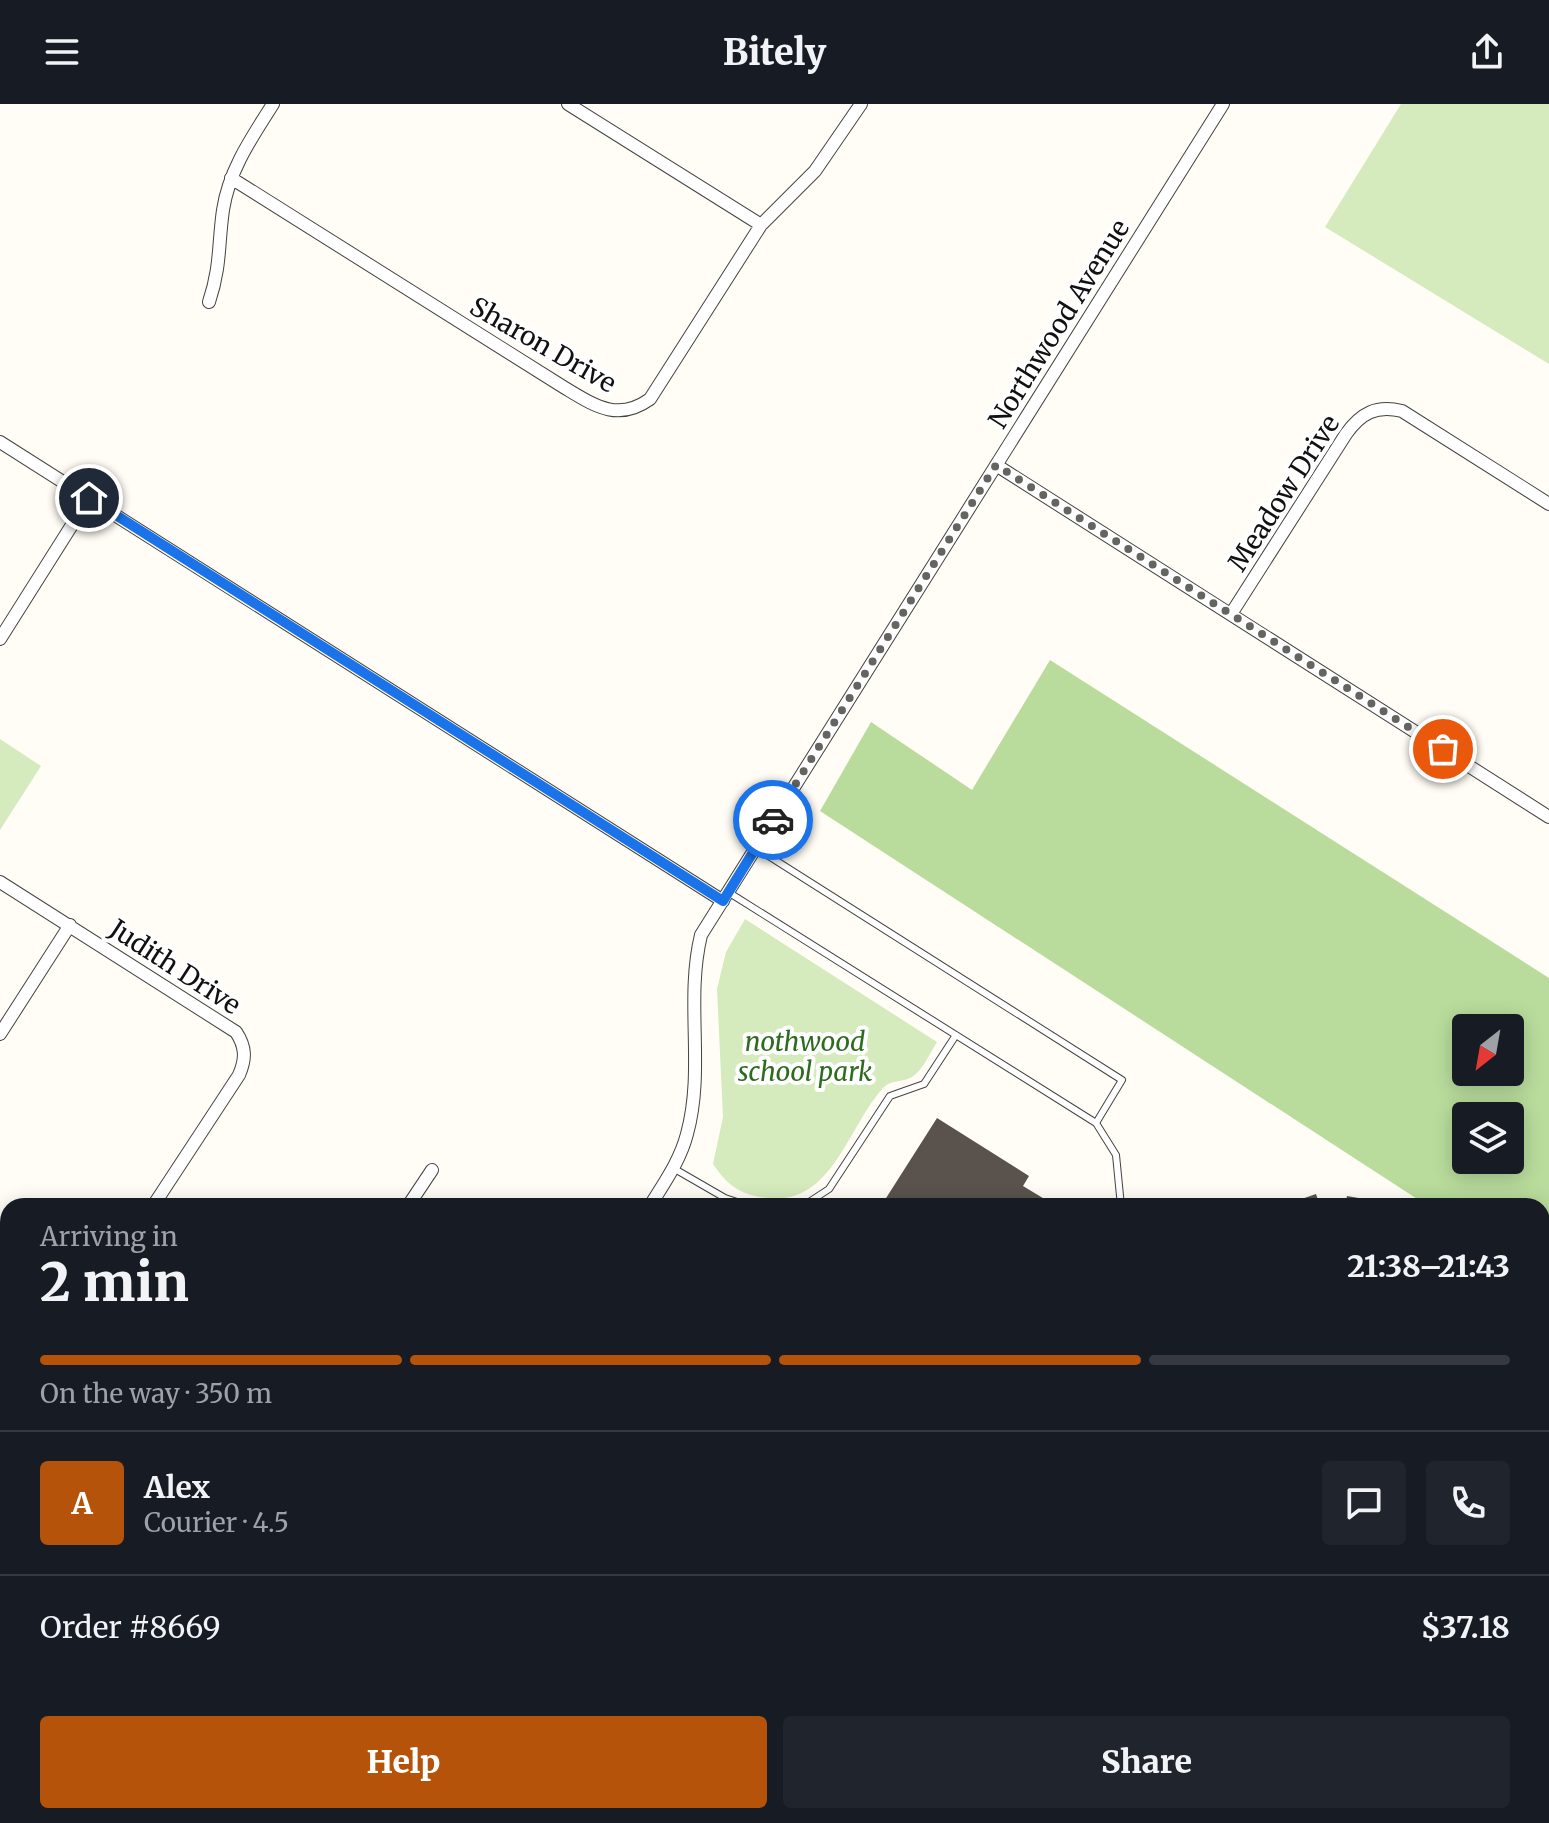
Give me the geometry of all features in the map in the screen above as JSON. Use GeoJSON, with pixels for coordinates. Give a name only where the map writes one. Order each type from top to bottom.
{"type":"FeatureCollection","features":[{"type":"Feature","properties":{"kind":"street"},"geometry":{"type":"LineString","coordinates":[[209,302],[219,272],[223,210],[231,178],[273,104]]}},
{"type":"Feature","properties":{"kind":"street"},"geometry":{"type":"LineString","coordinates":[[568,104],[761,225]]}},
{"type":"Feature","properties":{"kind":"street","name":"Sharon Drive"},"geometry":{"type":"LineString","coordinates":[[231,178],[565,388],[612,412],[637,408],[650,399],[761,225],[815,171],[861,104]]}},
{"type":"Feature","properties":{"kind":"street","name":"Northwood Avenue"},"geometry":{"type":"LineString","coordinates":[[655,1198],[673,1168],[687,1135],[694,1097],[695,962],[701,935],[1223,104]]}},
{"type":"Feature","properties":{"kind":"street","name":"Meadow Drive"},"geometry":{"type":"LineString","coordinates":[[1231,614],[1346,434],[1363,415],[1375,409],[1402,411],[1549,504]]}},
{"type":"Feature","properties":{"kind":"street"},"geometry":{"type":"LineString","coordinates":[[0,442],[726,896]]}},
{"type":"Feature","properties":{"kind":"street"},"geometry":{"type":"LineString","coordinates":[[996,465],[1549,817]]}},
{"type":"Feature","properties":{"kind":"street"},"geometry":{"type":"LineString","coordinates":[[0,639],[89,498]]}},
{"type":"Feature","properties":{"kind":"street","name":"Judith Drive"},"geometry":{"type":"LineString","coordinates":[[0,882],[236,1032],[242,1042],[244,1064],[239,1075],[158,1198]]}},
{"type":"Feature","properties":{"kind":"street"},"geometry":{"type":"LineString","coordinates":[[0,1034],[70,925]]}},
{"type":"Feature","properties":{"kind":"street"},"geometry":{"type":"LineString","coordinates":[[413,1198],[432,1170]]}},
{"type":"Feature","properties":{"kind":"lane"},"geometry":{"type":"LineString","coordinates":[[756,848],[1122,1080],[1096,1123]]}},
{"type":"Feature","properties":{"kind":"lane"},"geometry":{"type":"LineString","coordinates":[[726,896],[1096,1123],[1116,1155],[1120,1198]]}},
{"type":"Feature","properties":{"kind":"lane"},"geometry":{"type":"LineString","coordinates":[[815,1198],[829,1189],[890,1096],[924,1084],[956,1035]]}},
{"type":"Feature","properties":{"kind":"lane"},"geometry":{"type":"LineString","coordinates":[[673,1168],[725,1198]]}},
{"type":"Feature","properties":{"kind":"green space"},"geometry":{"type":"Polygon","coordinates":[[[1401,104],[1549,104],[1549,364],[1325,227],[1401,104]]]}},
{"type":"Feature","properties":{"kind":"green space"},"geometry":{"type":"Polygon","coordinates":[[[1050,660],[1549,978],[1549,1198],[1416,1198],[820,811],[871,722],[972,790],[1050,660]]]}},
{"type":"Feature","properties":{"kind":"green space"},"geometry":{"type":"Polygon","coordinates":[[[0,739],[41,766],[0,830],[0,739]]]}},
{"type":"Feature","properties":{"kind":"green space","name":"nothwood school park"},"geometry":{"type":"Polygon","coordinates":[[[745,919],[937,1042],[916,1074],[884,1087],[824,1176],[808,1189],[790,1197],[767,1198],[742,1191],[729,1183],[713,1164],[723,1117],[717,989],[726,952],[745,919]]]}},
{"type":"Feature","properties":{"kind":"building"},"geometry":{"type":"Polygon","coordinates":[[[937,1118],[1029,1176],[1023,1186],[1043,1198],[886,1198],[937,1118]]]}},
{"type":"Feature","properties":{"kind":"way so far"},"geometry":{"type":"LineString","coordinates":[[773,820],[996,465],[1443,749]]}},
{"type":"Feature","properties":{"kind":"route"},"geometry":{"type":"LineString","coordinates":[[89,498],[723,901],[773,820]]}}]}
